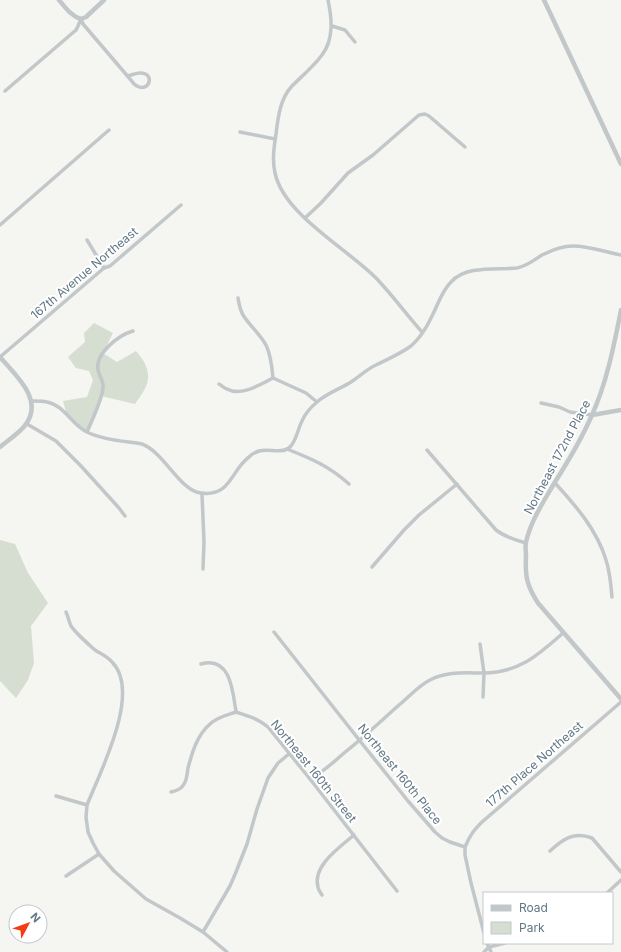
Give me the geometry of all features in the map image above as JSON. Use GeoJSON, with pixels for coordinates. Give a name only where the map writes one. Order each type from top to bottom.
{"type":"FeatureCollection","features":[{"type":"Feature","properties":{"kind":"street"},"geometry":{"type":"LineString","coordinates":[[59,0],[76,18],[81,19]]}},
{"type":"Feature","properties":{"kind":"street"},"geometry":{"type":"LineString","coordinates":[[5,91],[76,30],[81,19],[104,0]]}},
{"type":"Feature","properties":{"kind":"street"},"geometry":{"type":"LineString","coordinates":[[328,0],[332,26],[323,54],[289,89],[282,101],[278,116],[275,139],[275,174],[279,186],[291,203],[305,218],[376,278],[422,332]]}},
{"type":"Feature","properties":{"kind":"street"},"geometry":{"type":"LineString","coordinates":[[544,0],[621,164]]}},
{"type":"Feature","properties":{"kind":"street"},"geometry":{"type":"LineString","coordinates":[[81,19],[83,24],[127,76],[137,86],[148,86],[150,81],[146,74],[142,73],[127,76]]}},
{"type":"Feature","properties":{"kind":"street"},"geometry":{"type":"LineString","coordinates":[[332,26],[345,30],[355,42]]}},
{"type":"Feature","properties":{"kind":"street"},"geometry":{"type":"LineString","coordinates":[[305,218],[321,204],[348,173],[373,155],[419,115],[425,114],[429,116],[465,147]]}},
{"type":"Feature","properties":{"kind":"street"},"geometry":{"type":"LineString","coordinates":[[0,225],[109,130]]}},
{"type":"Feature","properties":{"kind":"street"},"geometry":{"type":"LineString","coordinates":[[240,132],[275,139]]}},
{"type":"Feature","properties":{"kind":"street","name":"167th Avenue Northeast"},"geometry":{"type":"LineString","coordinates":[[0,357],[104,268],[110,266],[181,205]]}},
{"type":"Feature","properties":{"kind":"street"},"geometry":{"type":"LineString","coordinates":[[87,240],[104,268]]}},
{"type":"Feature","properties":{"kind":"street"},"geometry":{"type":"LineString","coordinates":[[32,401],[54,404],[78,426],[87,432],[98,436],[142,444],[154,451],[190,489],[202,494],[216,492],[222,489],[229,482],[247,458],[253,454],[260,451],[281,451],[288,449],[292,445],[302,420],[317,402],[351,382],[374,366],[400,353],[414,342],[432,317],[444,290],[457,276],[478,270],[519,268],[542,255],[562,247],[574,246],[589,248],[621,255]]}},
{"type":"Feature","properties":{"kind":"street"},"geometry":{"type":"LineString","coordinates":[[238,298],[240,308],[244,316],[266,345],[270,356],[273,378]]}},
{"type":"Feature","properties":{"kind":"street","name":"Northeast 172nd Place"},"geometry":{"type":"LineString","coordinates":[[621,310],[603,384],[592,415],[577,446],[540,508],[531,527],[526,543],[525,571],[530,589],[538,603],[621,700]]}},
{"type":"Feature","properties":{"kind":"street"},"geometry":{"type":"LineString","coordinates":[[87,432],[97,409],[103,389],[103,384],[98,370],[98,362],[101,354],[126,333],[133,331]]}},
{"type":"Feature","properties":{"kind":"street"},"geometry":{"type":"LineString","coordinates":[[0,357],[26,388],[32,401],[32,410],[27,424],[0,447]]}},
{"type":"Feature","properties":{"kind":"street"},"geometry":{"type":"LineString","coordinates":[[219,384],[227,390],[234,392],[254,387],[273,378],[306,393],[317,402]]}},
{"type":"Feature","properties":{"kind":"street"},"geometry":{"type":"LineString","coordinates":[[541,403],[559,407],[570,412],[592,415],[621,410]]}},
{"type":"Feature","properties":{"kind":"street"},"geometry":{"type":"LineString","coordinates":[[27,424],[56,441],[86,471],[125,516]]}},
{"type":"Feature","properties":{"kind":"street"},"geometry":{"type":"LineString","coordinates":[[288,449],[324,465],[349,484]]}},
{"type":"Feature","properties":{"kind":"street"},"geometry":{"type":"LineString","coordinates":[[427,450],[496,530],[510,538],[526,543]]}},
{"type":"Feature","properties":{"kind":"street"},"geometry":{"type":"LineString","coordinates":[[555,483],[579,511],[600,543],[607,561],[612,597]]}},
{"type":"Feature","properties":{"kind":"street"},"geometry":{"type":"LineString","coordinates":[[372,567],[419,515],[457,484]]}},
{"type":"Feature","properties":{"kind":"street"},"geometry":{"type":"LineString","coordinates":[[202,494],[204,542],[202,569]]}},
{"type":"Feature","properties":{"kind":"street"},"geometry":{"type":"LineString","coordinates":[[66,612],[71,627],[96,650],[106,656],[118,669],[122,679],[123,688],[121,710],[117,728],[87,805],[86,817],[88,832],[98,854],[114,871],[146,899],[203,932],[227,952]]}},
{"type":"Feature","properties":{"kind":"street","name":"Northeast 160th Place"},"geometry":{"type":"LineString","coordinates":[[274,632],[408,801],[435,832],[450,842],[465,846]]}},
{"type":"Feature","properties":{"kind":"street"},"geometry":{"type":"LineString","coordinates":[[310,779],[320,774],[428,681],[444,674],[466,672],[484,673],[504,671],[514,668],[538,654],[563,633]]}},
{"type":"Feature","properties":{"kind":"street"},"geometry":{"type":"LineString","coordinates":[[480,644],[484,673],[483,698]]}},
{"type":"Feature","properties":{"kind":"street"},"geometry":{"type":"LineString","coordinates":[[172,792],[178,790],[184,784],[191,758],[198,739],[204,729],[211,722],[236,712],[228,674],[222,667],[215,663],[209,662],[201,664]]}},
{"type":"Feature","properties":{"kind":"street","name":"177th Place Northeast"},"geometry":{"type":"LineString","coordinates":[[465,846],[469,837],[482,822],[621,700]]}},
{"type":"Feature","properties":{"kind":"street","name":"Northeast 160th Street"},"geometry":{"type":"LineString","coordinates":[[236,712],[253,717],[268,726],[397,891]]}},
{"type":"Feature","properties":{"kind":"street"},"geometry":{"type":"LineString","coordinates":[[203,932],[230,886],[236,872],[268,778],[278,763],[289,754]]}},
{"type":"Feature","properties":{"kind":"street"},"geometry":{"type":"LineString","coordinates":[[56,796],[87,805]]}},
{"type":"Feature","properties":{"kind":"street"},"geometry":{"type":"LineString","coordinates":[[322,895],[317,886],[317,878],[322,865],[354,835]]}},
{"type":"Feature","properties":{"kind":"street"},"geometry":{"type":"LineString","coordinates":[[550,851],[561,842],[571,837],[579,835],[586,836],[592,838],[621,872]]}},
{"type":"Feature","properties":{"kind":"street"},"geometry":{"type":"LineString","coordinates":[[465,846],[464,854],[483,929]]}},
{"type":"Feature","properties":{"kind":"street"},"geometry":{"type":"LineString","coordinates":[[66,876],[98,854]]}},
{"type":"Feature","properties":{"kind":"street"},"geometry":{"type":"LineString","coordinates":[[607,892],[621,880]]}},
{"type":"Feature","properties":{"kind":"street"},"geometry":{"type":"LineString","coordinates":[[484,952],[488,945]]}},
{"type":"Feature","properties":{"kind":"street"},"geometry":{"type":"LineString","coordinates":[[488,945],[491,952]]}},
{"type":"Feature","properties":{"kind":"green space"},"geometry":{"type":"Polygon","coordinates":[[[94,323],[113,333],[103,353],[117,362],[136,351],[144,362],[147,370],[148,381],[135,404],[101,396],[87,432],[67,415],[63,401],[87,397],[93,380],[89,371],[76,368],[68,357],[85,342],[84,333],[94,323]]]}},
{"type":"Feature","properties":{"kind":"green space"},"geometry":{"type":"Polygon","coordinates":[[[0,540],[15,544],[28,573],[48,603],[31,626],[34,663],[28,680],[16,698],[0,681],[0,540]]]}}]}
